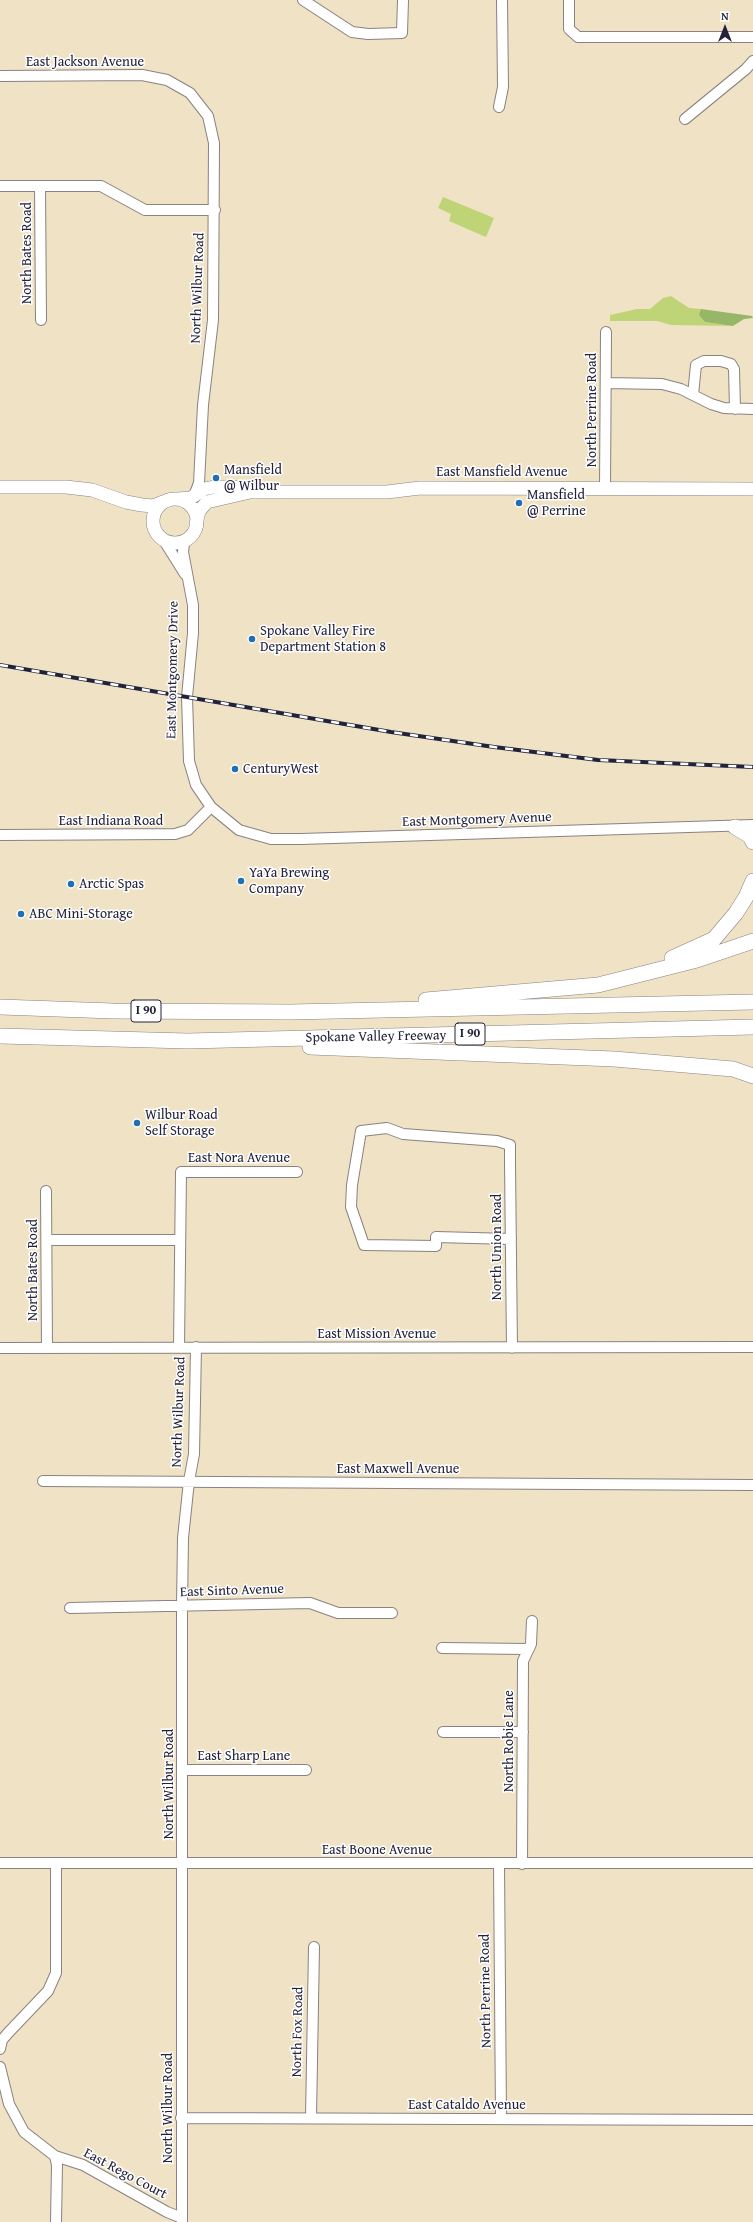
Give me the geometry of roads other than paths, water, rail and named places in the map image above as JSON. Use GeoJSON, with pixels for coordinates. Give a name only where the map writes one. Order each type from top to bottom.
{"type":"FeatureCollection","features":[{"type":"Feature","properties":{"kind":"highway"},"geometry":{"type":"LineString","coordinates":[[735,827],[750,836],[753,842]]}},
{"type":"Feature","properties":{"kind":"highway"},"geometry":{"type":"LineString","coordinates":[[598,984],[683,955],[714,939],[736,913],[746,898],[753,881]]}},
{"type":"Feature","properties":{"kind":"highway"},"geometry":{"type":"LineString","coordinates":[[291,1012],[598,984],[697,960],[753,941]]}},
{"type":"Feature","properties":{"kind":"highway","name":"Spokane Valley Freeway"},"geometry":{"type":"LineString","coordinates":[[0,1007],[113,1011],[291,1012],[753,1002]]}},
{"type":"Feature","properties":{"kind":"highway","name":"Spokane Valley Freeway"},"geometry":{"type":"LineString","coordinates":[[0,1036],[188,1041],[753,1027]]}},
{"type":"Feature","properties":{"kind":"highway"},"geometry":{"type":"LineString","coordinates":[[188,1041],[403,1052],[614,1059],[733,1070],[753,1076]]}},
{"type":"Feature","properties":{"kind":"main road"},"geometry":{"type":"LineString","coordinates":[[0,487],[66,487],[92,490],[126,502],[148,506],[177,499],[183,501],[194,510],[196,524],[190,536],[178,542],[164,539],[149,521],[126,502]]}},
{"type":"Feature","properties":{"kind":"main road","name":"East Mansfield Avenue"},"geometry":{"type":"LineString","coordinates":[[177,499],[191,498],[208,488],[234,487],[250,492]]}},
{"type":"Feature","properties":{"kind":"main road","name":"East Mansfield Avenue"},"geometry":{"type":"LineString","coordinates":[[196,524],[199,510],[207,502],[250,492],[388,492],[420,488],[753,490]]}},
{"type":"Feature","properties":{"kind":"main road"},"geometry":{"type":"LineString","coordinates":[[154,528],[154,514],[163,502]]}},
{"type":"Feature","properties":{"kind":"street"},"geometry":{"type":"LineString","coordinates":[[303,0],[352,32],[368,34],[402,33],[403,0]]}},
{"type":"Feature","properties":{"kind":"street"},"geometry":{"type":"LineString","coordinates":[[499,107],[503,87],[502,0]]}},
{"type":"Feature","properties":{"kind":"street"},"geometry":{"type":"LineString","coordinates":[[569,0],[569,29],[578,37],[753,37]]}},
{"type":"Feature","properties":{"kind":"street"},"geometry":{"type":"LineString","coordinates":[[685,119],[746,69],[753,61]]}},
{"type":"Feature","properties":{"kind":"street","name":"East Jackson Avenue"},"geometry":{"type":"LineString","coordinates":[[0,76],[142,75],[167,80],[190,93]]}},
{"type":"Feature","properties":{"kind":"street","name":"North Wilbur Road"},"geometry":{"type":"LineString","coordinates":[[190,93],[208,116],[214,143],[215,210],[213,320],[203,405],[198,489],[191,498]]}},
{"type":"Feature","properties":{"kind":"street"},"geometry":{"type":"LineString","coordinates":[[0,186],[101,186],[145,210],[215,210]]}},
{"type":"Feature","properties":{"kind":"street","name":"North Bates Road"},"geometry":{"type":"LineString","coordinates":[[40,186],[41,320]]}},
{"type":"Feature","properties":{"kind":"street","name":"North Perrine Road"},"geometry":{"type":"LineString","coordinates":[[605,488],[606,332]]}},
{"type":"Feature","properties":{"kind":"street"},"geometry":{"type":"LineString","coordinates":[[693,395],[696,365],[704,361],[721,361],[731,364],[734,369],[734,409]]}},
{"type":"Feature","properties":{"kind":"street"},"geometry":{"type":"LineString","coordinates":[[606,383],[662,384],[681,389],[711,404],[734,409],[753,409]]}},
{"type":"Feature","properties":{"kind":"street"},"geometry":{"type":"LineString","coordinates":[[199,472],[208,488]]}},
{"type":"Feature","properties":{"kind":"street","name":"East Montgomery Drive"},"geometry":{"type":"LineString","coordinates":[[190,536],[184,544],[183,552],[186,576],[192,600],[193,619],[187,697],[189,760],[196,785],[211,808]]}},
{"type":"Feature","properties":{"kind":"street","name":"East Montgomery Drive"},"geometry":{"type":"LineString","coordinates":[[164,539],[186,576]]}},
{"type":"Feature","properties":{"kind":"street","name":"East Montgomery Avenue"},"geometry":{"type":"LineString","coordinates":[[211,808],[239,830],[271,839],[735,827],[753,825]]}},
{"type":"Feature","properties":{"kind":"street","name":"East Indiana Road"},"geometry":{"type":"LineString","coordinates":[[0,835],[175,834],[182,833],[193,826],[211,808]]}},
{"type":"Feature","properties":{"kind":"street","name":"North Union Road"},"geometry":{"type":"LineString","coordinates":[[511,1239],[436,1237],[436,1246],[364,1245],[351,1207],[352,1185],[361,1131],[387,1128],[403,1134],[497,1141],[510,1145],[511,1239],[512,1348]]}},
{"type":"Feature","properties":{"kind":"street","name":"North Wilbur Road"},"geometry":{"type":"LineString","coordinates":[[179,1347],[181,1172]]}},
{"type":"Feature","properties":{"kind":"street","name":"East Nora Avenue"},"geometry":{"type":"LineString","coordinates":[[181,1172],[297,1172]]}},
{"type":"Feature","properties":{"kind":"street","name":"North Bates Road"},"geometry":{"type":"LineString","coordinates":[[46,1191],[47,1348]]}},
{"type":"Feature","properties":{"kind":"street"},"geometry":{"type":"LineString","coordinates":[[47,1240],[180,1240]]}},
{"type":"Feature","properties":{"kind":"street","name":"North Wilbur Road"},"geometry":{"type":"LineString","coordinates":[[182,2220],[183,1538],[189,1481],[194,1454],[196,1347]]}},
{"type":"Feature","properties":{"kind":"street","name":"East Mission Avenue"},"geometry":{"type":"LineString","coordinates":[[0,1348],[753,1347]]}},
{"type":"Feature","properties":{"kind":"street","name":"East Maxwell Avenue"},"geometry":{"type":"LineString","coordinates":[[43,1481],[753,1485]]}},
{"type":"Feature","properties":{"kind":"street","name":"East Sinto Avenue"},"geometry":{"type":"LineString","coordinates":[[70,1608],[310,1603],[338,1613],[392,1613]]}},
{"type":"Feature","properties":{"kind":"street","name":"North Robie Lane"},"geometry":{"type":"LineString","coordinates":[[522,1864],[523,1661],[531,1644],[532,1620]]}},
{"type":"Feature","properties":{"kind":"street"},"geometry":{"type":"LineString","coordinates":[[442,1648],[529,1650]]}},
{"type":"Feature","properties":{"kind":"street"},"geometry":{"type":"LineString","coordinates":[[443,1732],[522,1732]]}},
{"type":"Feature","properties":{"kind":"street","name":"East Sharp Lane"},"geometry":{"type":"LineString","coordinates":[[183,1770],[306,1770]]}},
{"type":"Feature","properties":{"kind":"street","name":"East Boone Avenue"},"geometry":{"type":"LineString","coordinates":[[0,1863],[753,1863]]}},
{"type":"Feature","properties":{"kind":"street"},"geometry":{"type":"LineString","coordinates":[[0,2049],[2,2040],[48,1991],[55,1978],[56,1864]]}},
{"type":"Feature","properties":{"kind":"street","name":"North Perrine Road"},"geometry":{"type":"LineString","coordinates":[[499,1864],[501,2119]]}},
{"type":"Feature","properties":{"kind":"street","name":"North Fox Road"},"geometry":{"type":"LineString","coordinates":[[311,2118],[314,1947]]}},
{"type":"Feature","properties":{"kind":"street"},"geometry":{"type":"LineString","coordinates":[[0,2067],[9,2104],[24,2132],[55,2156],[57,2165],[56,2222]]}},
{"type":"Feature","properties":{"kind":"street","name":"East Cataldo Avenue"},"geometry":{"type":"LineString","coordinates":[[181,2118],[753,2120]]}},
{"type":"Feature","properties":{"kind":"street","name":"East Rego Court"},"geometry":{"type":"LineString","coordinates":[[55,2156],[83,2165],[182,2220]]}},
{"type":"Feature","properties":{"kind":"railway"},"geometry":{"type":"LineString","coordinates":[[0,665],[391,732],[494,747],[598,760],[753,767]]}},
{"type":"Feature","properties":{"kind":"place","name":"Mansfield @ Wilbur"},"geometry":{"type":"Point","coordinates":[216,478]}},
{"type":"Feature","properties":{"kind":"place","name":"Mansfield @ Perrine"},"geometry":{"type":"Point","coordinates":[519,503]}},
{"type":"Feature","properties":{"kind":"place","name":"Spokane Valley Fire Department Station 8"},"geometry":{"type":"Point","coordinates":[252,639]}},
{"type":"Feature","properties":{"kind":"place","name":"CenturyWest"},"geometry":{"type":"Point","coordinates":[235,769]}},
{"type":"Feature","properties":{"kind":"place","name":"YaYa Brewing Company"},"geometry":{"type":"Point","coordinates":[241,881]}},
{"type":"Feature","properties":{"kind":"place","name":"Arctic Spas"},"geometry":{"type":"Point","coordinates":[71,884]}},
{"type":"Feature","properties":{"kind":"place","name":"ABC Mini-Storage"},"geometry":{"type":"Point","coordinates":[21,914]}},
{"type":"Feature","properties":{"kind":"place","name":"Wilbur Road Self Storage"},"geometry":{"type":"Point","coordinates":[137,1123]}}]}
